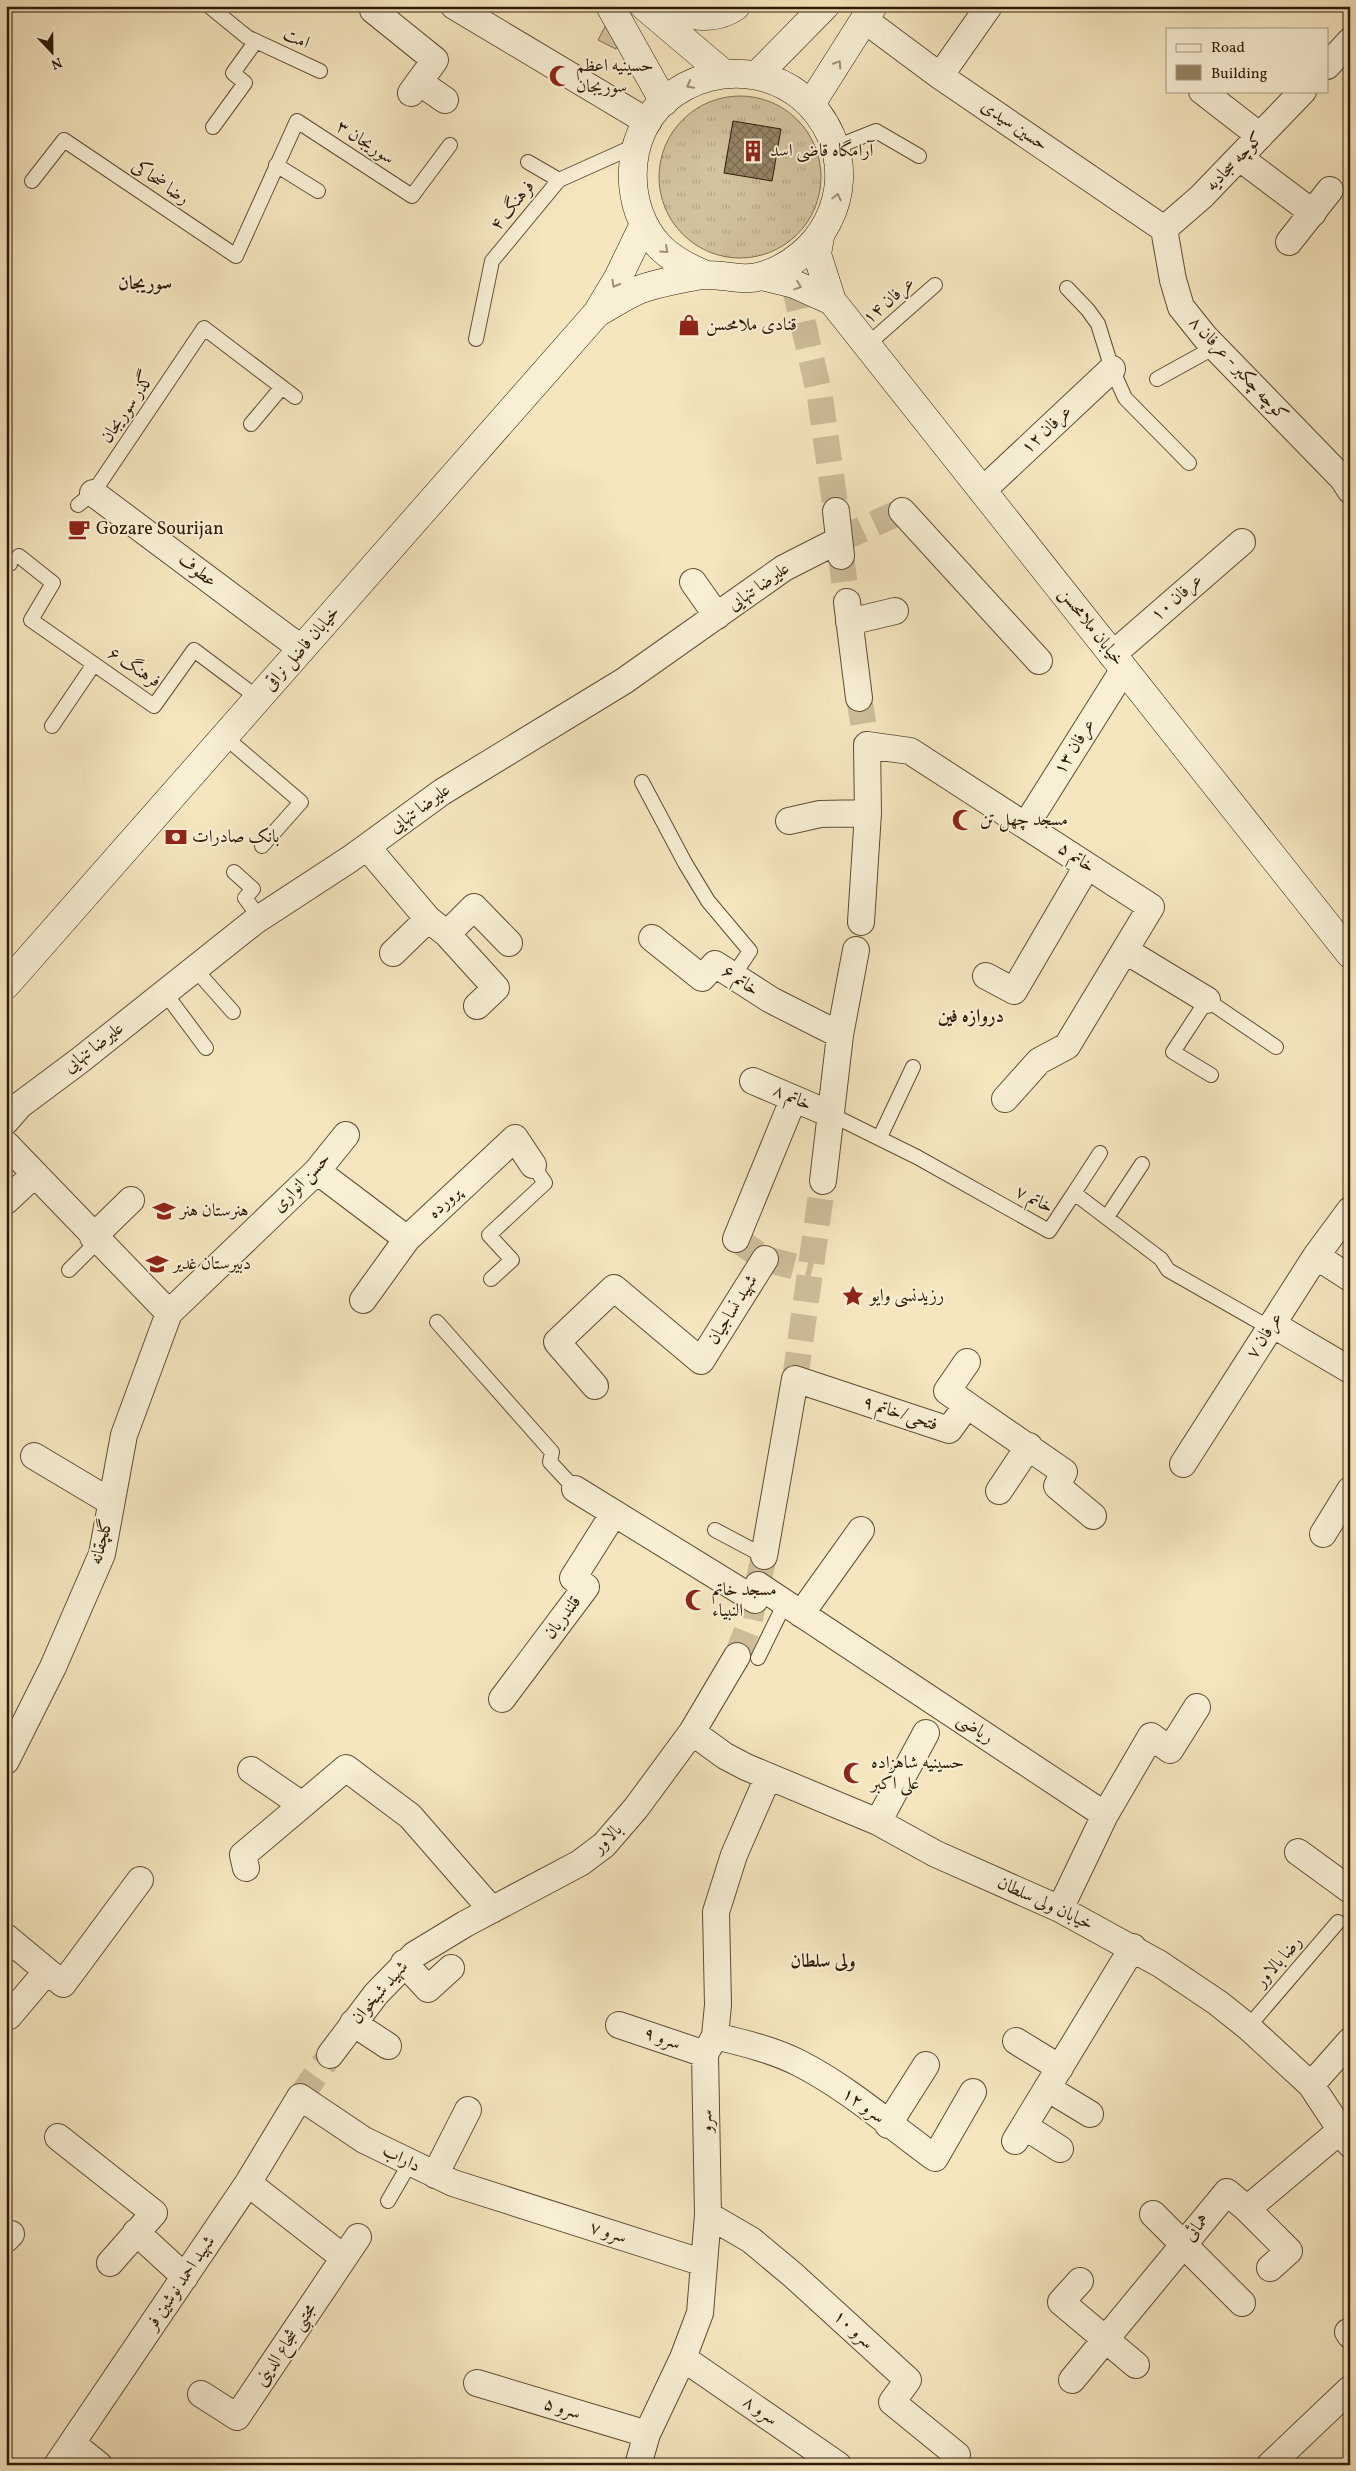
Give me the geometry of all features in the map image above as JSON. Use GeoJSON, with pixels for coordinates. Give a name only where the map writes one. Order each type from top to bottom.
{"type":"FeatureCollection","features":[{"type":"Feature","properties":{"kind":"main road"},"geometry":{"type":"LineString","coordinates":[[610,6],[650,123]]}},
{"type":"Feature","properties":{"kind":"main road"},"geometry":{"type":"LineString","coordinates":[[644,6],[723,73]]}},
{"type":"Feature","properties":{"kind":"main road"},"geometry":{"type":"LineString","coordinates":[[649,6],[686,14],[717,17],[736,6]]}},
{"type":"Feature","properties":{"kind":"main road"},"geometry":{"type":"LineString","coordinates":[[757,74],[819,9]]}},
{"type":"Feature","properties":{"kind":"main road"},"geometry":{"type":"LineString","coordinates":[[812,104],[869,13]]}},
{"type":"Feature","properties":{"kind":"main road"},"geometry":{"type":"LineString","coordinates":[[723,73],[757,74],[775,80],[792,89],[812,104],[826,124],[836,147],[840,170],[838,194],[832,217],[820,237],[794,262],[762,276],[734,279],[706,275],[680,264],[660,246],[644,224],[634,190],[632,171],[650,123],[691,83],[723,73]]}},
{"type":"Feature","properties":{"kind":"main road"},"geometry":{"type":"LineString","coordinates":[[597,313],[618,278],[644,224]]}},
{"type":"Feature","properties":{"kind":"main road"},"geometry":{"type":"LineString","coordinates":[[820,237],[817,254],[832,301]]}},
{"type":"Feature","properties":{"kind":"main road"},"geometry":{"type":"LineString","coordinates":[[597,313],[641,289],[706,275]]}},
{"type":"Feature","properties":{"kind":"main road"},"geometry":{"type":"LineString","coordinates":[[762,276],[794,284],[832,301]]}},
{"type":"Feature","properties":{"kind":"main road","name":"خیابان ملامحسن"},"geometry":{"type":"LineString","coordinates":[[832,301],[1350,954]]}},
{"type":"Feature","properties":{"kind":"main road","name":"خیابان فاضل نراقی"},"geometry":{"type":"LineString","coordinates":[[6,985],[597,313]]}},
{"type":"Feature","properties":{"kind":"street"},"geometry":{"type":"LineString","coordinates":[[454,6],[650,123]]}},
{"type":"Feature","properties":{"kind":"street"},"geometry":{"type":"LineString","coordinates":[[940,76],[989,6]]}},
{"type":"Feature","properties":{"kind":"street"},"geometry":{"type":"LineString","coordinates":[[375,8],[435,60],[415,87],[445,100]]}},
{"type":"Feature","properties":{"kind":"street","name":"حسین سیدی"},"geometry":{"type":"LineString","coordinates":[[869,13],[940,76],[1164,229]]}},
{"type":"Feature","properties":{"kind":"street"},"geometry":{"type":"LineString","coordinates":[[1203,92],[1260,136]]}},
{"type":"Feature","properties":{"kind":"street","name":"کوچه سجادیه"},"geometry":{"type":"LineString","coordinates":[[1164,229],[1201,197],[1302,92]]}},
{"type":"Feature","properties":{"kind":"street"},"geometry":{"type":"LineString","coordinates":[[1240,158],[1313,213]]}},
{"type":"Feature","properties":{"kind":"street"},"geometry":{"type":"LineString","coordinates":[[1289,242],[1330,190]]}},
{"type":"Feature","properties":{"kind":"street","name":"کوچه چکبر - عرفان ۸"},"geometry":{"type":"LineString","coordinates":[[1164,229],[1173,280],[1181,307],[1215,347],[1348,481]]}},
{"type":"Feature","properties":{"kind":"street","name":"عرفان ۱۲"},"geometry":{"type":"LineString","coordinates":[[982,491],[1112,369]]}},
{"type":"Feature","properties":{"kind":"street","name":"عطوف"},"geometry":{"type":"LineString","coordinates":[[85,499],[302,648]]}},
{"type":"Feature","properties":{"kind":"street","name":"علیرضا تنهایی"},"geometry":{"type":"LineString","coordinates":[[11,1105],[165,993],[260,918],[367,847],[442,792],[624,680],[784,568],[840,548],[836,511]]}},
{"type":"Feature","properties":{"kind":"street"},"geometry":{"type":"LineString","coordinates":[[902,511],[1039,661]]}},
{"type":"Feature","properties":{"kind":"street","name":"عرفان ۱۰"},"geometry":{"type":"LineString","coordinates":[[1118,662],[1242,542]]}},
{"type":"Feature","properties":{"kind":"street"},"geometry":{"type":"LineString","coordinates":[[693,582],[717,616]]}},
{"type":"Feature","properties":{"kind":"street"},"geometry":{"type":"LineString","coordinates":[[859,698],[848,612],[895,611]]}},
{"type":"Feature","properties":{"kind":"street","name":"عرفان ۱۳"},"geometry":{"type":"LineString","coordinates":[[1026,825],[1118,662]]}},
{"type":"Feature","properties":{"kind":"street","name":"خاتم ۵"},"geometry":{"type":"LineString","coordinates":[[868,813],[868,746],[910,751],[1151,907],[1126,951]]}},
{"type":"Feature","properties":{"kind":"street"},"geometry":{"type":"LineString","coordinates":[[790,821],[837,812],[868,813],[861,922]]}},
{"type":"Feature","properties":{"kind":"street"},"geometry":{"type":"LineString","coordinates":[[367,847],[437,927],[496,988],[477,1006]]}},
{"type":"Feature","properties":{"kind":"street"},"geometry":{"type":"LineString","coordinates":[[986,976],[1014,991],[1087,866]]}},
{"type":"Feature","properties":{"kind":"street"},"geometry":{"type":"LineString","coordinates":[[393,954],[437,927],[474,908],[509,943]]}},
{"type":"Feature","properties":{"kind":"street","name":"خاتم ۶"},"geometry":{"type":"LineString","coordinates":[[652,938],[702,978],[715,964],[770,1000],[840,1035]]}},
{"type":"Feature","properties":{"kind":"street"},"geometry":{"type":"LineString","coordinates":[[823,1181],[840,1035],[856,950]]}},
{"type":"Feature","properties":{"kind":"street"},"geometry":{"type":"LineString","coordinates":[[1005,1099],[1039,1061],[1067,1046],[1126,951],[1206,1000]]}},
{"type":"Feature","properties":{"kind":"street","name":"خاتم ۸"},"geometry":{"type":"LineString","coordinates":[[753,1081],[793,1100],[830,1114]]}},
{"type":"Feature","properties":{"kind":"street"},"geometry":{"type":"LineString","coordinates":[[736,1239],[793,1100]]}},
{"type":"Feature","properties":{"kind":"street","name":"حسن انواری"},"geometry":{"type":"LineString","coordinates":[[168,1313],[317,1170],[346,1134]]}},
{"type":"Feature","properties":{"kind":"street","name":"پرورده"},"geometry":{"type":"LineString","coordinates":[[363,1300],[407,1239],[515,1138],[533,1165]]}},
{"type":"Feature","properties":{"kind":"street"},"geometry":{"type":"LineString","coordinates":[[6,1144],[168,1313]]}},
{"type":"Feature","properties":{"kind":"street"},"geometry":{"type":"LineString","coordinates":[[317,1170],[407,1239]]}},
{"type":"Feature","properties":{"kind":"street"},"geometry":{"type":"LineString","coordinates":[[6,1201],[35,1174]]}},
{"type":"Feature","properties":{"kind":"street"},"geometry":{"type":"LineString","coordinates":[[95,1239],[131,1200]]}},
{"type":"Feature","properties":{"kind":"street","name":"عرفان ۷"},"geometry":{"type":"LineString","coordinates":[[1183,1464],[1316,1256],[1350,1210]]}},
{"type":"Feature","properties":{"kind":"street"},"geometry":{"type":"LineString","coordinates":[[1316,1256],[1350,1278]]}},
{"type":"Feature","properties":{"kind":"street","name":"شهید نساجیان"},"geometry":{"type":"LineString","coordinates":[[595,1386],[557,1342],[614,1288],[702,1361],[765,1259]]}},
{"type":"Feature","properties":{"kind":"street","name":"گلچقانه"},"geometry":{"type":"LineString","coordinates":[[6,1761],[53,1668],[102,1554],[124,1435],[168,1313]]}},
{"type":"Feature","properties":{"kind":"street"},"geometry":{"type":"LineString","coordinates":[[1271,1326],[1350,1370]]}},
{"type":"Feature","properties":{"kind":"street","name":"فتحی/خاتم ۹"},"geometry":{"type":"LineString","coordinates":[[764,1556],[795,1379],[949,1430],[966,1405],[947,1391],[967,1362]]}},
{"type":"Feature","properties":{"kind":"street"},"geometry":{"type":"LineString","coordinates":[[966,1405],[1029,1446],[1064,1472],[1056,1486],[1093,1516]]}},
{"type":"Feature","properties":{"kind":"street"},"geometry":{"type":"LineString","coordinates":[[999,1491],[1029,1446]]}},
{"type":"Feature","properties":{"kind":"street"},"geometry":{"type":"LineString","coordinates":[[34,1456],[111,1502]]}},
{"type":"Feature","properties":{"kind":"street","name":"ریاضی"},"geometry":{"type":"LineString","coordinates":[[575,1489],[756,1593],[793,1608],[1104,1815]]}},
{"type":"Feature","properties":{"kind":"street"},"geometry":{"type":"LineString","coordinates":[[1323,1534],[1350,1490]]}},
{"type":"Feature","properties":{"kind":"street","name":"قلندریان"},"geometry":{"type":"LineString","coordinates":[[502,1699],[586,1587],[573,1578],[614,1513]]}},
{"type":"Feature","properties":{"kind":"street"},"geometry":{"type":"LineString","coordinates":[[793,1608],[861,1530]]}},
{"type":"Feature","properties":{"kind":"street","name":"بالاور"},"geometry":{"type":"LineString","coordinates":[[492,1910],[580,1863],[598,1850],[636,1808],[747,1657]]}},
{"type":"Feature","properties":{"kind":"street"},"geometry":{"type":"LineString","coordinates":[[1060,1909],[1104,1815],[1152,1736],[1170,1750],[1197,1707]]}},
{"type":"Feature","properties":{"kind":"street","name":"خیابان ولی سلطان"},"geometry":{"type":"LineString","coordinates":[[692,1732],[726,1756],[768,1777],[878,1822],[936,1854],[1060,1909],[1133,1947],[1218,2003],[1248,2027],[1311,2085],[1345,2137]]}},
{"type":"Feature","properties":{"kind":"street"},"geometry":{"type":"LineString","coordinates":[[878,1822],[926,1733]]}},
{"type":"Feature","properties":{"kind":"street"},"geometry":{"type":"LineString","coordinates":[[246,1868],[243,1856],[346,1768],[410,1816],[492,1910]]}},
{"type":"Feature","properties":{"kind":"street"},"geometry":{"type":"LineString","coordinates":[[251,1770],[302,1805]]}},
{"type":"Feature","properties":{"kind":"street","name":"سرو"},"geometry":{"type":"LineString","coordinates":[[638,2465],[647,2434],[683,2358],[700,2313],[708,2215],[710,2045],[718,2005],[716,1912],[732,1862],[768,1777]]}},
{"type":"Feature","properties":{"kind":"street"},"geometry":{"type":"LineString","coordinates":[[1298,1852],[1350,1890]]}},
{"type":"Feature","properties":{"kind":"street"},"geometry":{"type":"LineString","coordinates":[[6,1937],[63,1984],[140,1880]]}},
{"type":"Feature","properties":{"kind":"street","name":"شهید شبخوان"},"geometry":{"type":"LineString","coordinates":[[330,2055],[376,1994],[404,1964],[438,1938],[492,1910]]}},
{"type":"Feature","properties":{"kind":"street"},"geometry":{"type":"LineString","coordinates":[[1060,2149],[1019,2134],[1133,1947]]}},
{"type":"Feature","properties":{"kind":"street"},"geometry":{"type":"LineString","coordinates":[[404,1964],[428,1989],[451,1968]]}},
{"type":"Feature","properties":{"kind":"street"},"geometry":{"type":"LineString","coordinates":[[9,2016],[47,1971]]}},
{"type":"Feature","properties":{"kind":"street"},"geometry":{"type":"LineString","coordinates":[[353,2023],[388,2046]]}},
{"type":"Feature","properties":{"kind":"street","name":"سرو ۹"},"geometry":{"type":"LineString","coordinates":[[619,2024],[710,2045]]}},
{"type":"Feature","properties":{"kind":"street"},"geometry":{"type":"LineString","coordinates":[[1016,2041],[1090,2114]]}},
{"type":"Feature","properties":{"kind":"street"},"geometry":{"type":"LineString","coordinates":[[1311,2085],[1350,2041]]}},
{"type":"Feature","properties":{"kind":"street","name":"سرو ۱۲"},"geometry":{"type":"LineString","coordinates":[[710,2045],[773,2052],[800,2064],[828,2080],[935,2158],[974,2092]]}},
{"type":"Feature","properties":{"kind":"street"},"geometry":{"type":"LineString","coordinates":[[888,2125],[926,2065]]}},
{"type":"Feature","properties":{"kind":"street","name":"داراب"},"geometry":{"type":"LineString","coordinates":[[300,2097],[364,2140],[410,2164],[511,2204]]}},
{"type":"Feature","properties":{"kind":"street","name":"شهید احمد نوشین فر"},"geometry":{"type":"LineString","coordinates":[[57,2465],[248,2183],[300,2097]]}},
{"type":"Feature","properties":{"kind":"street"},"geometry":{"type":"LineString","coordinates":[[435,2175],[468,2110]]}},
{"type":"Feature","properties":{"kind":"street"},"geometry":{"type":"LineString","coordinates":[[58,2137],[154,2213],[110,2264]]}},
{"type":"Feature","properties":{"kind":"street"},"geometry":{"type":"LineString","coordinates":[[1270,2268],[1289,2251],[1247,2209],[1345,2137]]}},
{"type":"Feature","properties":{"kind":"street","name":"مجتبی شجاع الدینی"},"geometry":{"type":"LineString","coordinates":[[201,2394],[237,2417],[351,2247],[248,2183]]}},
{"type":"Feature","properties":{"kind":"street","name":"همائی"},"geometry":{"type":"LineString","coordinates":[[1072,2380],[1227,2192],[1247,2209]]}},
{"type":"Feature","properties":{"kind":"street","name":"سرو ۷"},"geometry":{"type":"LineString","coordinates":[[511,2204],[704,2263]]}},
{"type":"Feature","properties":{"kind":"street"},"geometry":{"type":"LineString","coordinates":[[1153,2214],[1242,2303]]}},
{"type":"Feature","properties":{"kind":"street","name":"سرو ۱۰"},"geometry":{"type":"LineString","coordinates":[[708,2215],[751,2240],[793,2275],[908,2380],[892,2402],[957,2455]]}},
{"type":"Feature","properties":{"kind":"street"},"geometry":{"type":"LineString","coordinates":[[136,2232],[185,2277]]}},
{"type":"Feature","properties":{"kind":"street"},"geometry":{"type":"LineString","coordinates":[[1080,2281],[1061,2302],[1136,2365]]}},
{"type":"Feature","properties":{"kind":"street","name":"سرو ۸"},"geometry":{"type":"LineString","coordinates":[[683,2358],[838,2465]]}},
{"type":"Feature","properties":{"kind":"street","name":"سرو ۵"},"geometry":{"type":"LineString","coordinates":[[477,2383],[647,2434]]}},
{"type":"Feature","properties":{"kind":"street"},"geometry":{"type":"LineString","coordinates":[[1270,2465],[1350,2389]]}},
{"type":"Feature","properties":{"kind":"street"},"geometry":{"type":"LineString","coordinates":[[73,2444],[99,2465]]}},
{"type":"Feature","properties":{"kind":"lane","name":"امت"},"geometry":{"type":"LineString","coordinates":[[208,6],[247,37],[320,71]]}},
{"type":"Feature","properties":{"kind":"lane"},"geometry":{"type":"LineString","coordinates":[[212,127],[245,83],[233,73],[256,41]]}},
{"type":"Feature","properties":{"kind":"lane","name":"سوریجان ۳"},"geometry":{"type":"LineString","coordinates":[[276,165],[297,121],[412,196],[450,145]]}},
{"type":"Feature","properties":{"kind":"lane","name":"فرهنگ ۴"},"geometry":{"type":"LineString","coordinates":[[476,339],[492,261],[559,180],[650,123]]}},
{"type":"Feature","properties":{"kind":"lane"},"geometry":{"type":"LineString","coordinates":[[836,147],[876,132],[919,156]]}},
{"type":"Feature","properties":{"kind":"lane","name":"رضا ضحاکی"},"geometry":{"type":"LineString","coordinates":[[32,181],[64,140],[236,256],[276,165]]}},
{"type":"Feature","properties":{"kind":"lane"},"geometry":{"type":"LineString","coordinates":[[528,162],[559,180]]}},
{"type":"Feature","properties":{"kind":"lane"},"geometry":{"type":"LineString","coordinates":[[276,165],[318,191]]}},
{"type":"Feature","properties":{"kind":"lane","name":"عرفان ۱۴"},"geometry":{"type":"LineString","coordinates":[[867,345],[935,286]]}},
{"type":"Feature","properties":{"kind":"lane"},"geometry":{"type":"LineString","coordinates":[[1067,288],[1088,310],[1098,324],[1112,369],[1125,398],[1190,463]]}},
{"type":"Feature","properties":{"kind":"lane","name":"گذر سوریجان"},"geometry":{"type":"LineString","coordinates":[[85,499],[204,328],[282,387]]}},
{"type":"Feature","properties":{"kind":"lane"},"geometry":{"type":"LineString","coordinates":[[1157,379],[1215,347]]}},
{"type":"Feature","properties":{"kind":"lane"},"geometry":{"type":"LineString","coordinates":[[251,424],[282,387],[295,397]]}},
{"type":"Feature","properties":{"kind":"lane","name":"فرهنگ ۶"},"geometry":{"type":"LineString","coordinates":[[11,561],[53,583],[31,620],[154,706],[194,650],[258,698]]}},
{"type":"Feature","properties":{"kind":"lane"},"geometry":{"type":"LineString","coordinates":[[52,726],[94,664]]}},
{"type":"Feature","properties":{"kind":"lane"},"geometry":{"type":"LineString","coordinates":[[225,737],[300,802],[262,846]]}},
{"type":"Feature","properties":{"kind":"lane"},"geometry":{"type":"LineString","coordinates":[[642,782],[685,864],[708,901],[750,951],[732,976]]}},
{"type":"Feature","properties":{"kind":"lane"},"geometry":{"type":"LineString","coordinates":[[234,872],[253,889],[245,898],[260,918]]}},
{"type":"Feature","properties":{"kind":"lane"},"geometry":{"type":"LineString","coordinates":[[195,969],[233,1012]]}},
{"type":"Feature","properties":{"kind":"lane"},"geometry":{"type":"LineString","coordinates":[[165,993],[206,1048]]}},
{"type":"Feature","properties":{"kind":"lane"},"geometry":{"type":"LineString","coordinates":[[1211,1075],[1173,1052],[1206,1000],[1276,1047]]}},
{"type":"Feature","properties":{"kind":"lane"},"geometry":{"type":"LineString","coordinates":[[880,1138],[912,1067]]}},
{"type":"Feature","properties":{"kind":"lane","name":"خاتم ۷"},"geometry":{"type":"LineString","coordinates":[[830,1114],[880,1138],[1049,1232],[1074,1193],[1161,1259],[1168,1270],[1271,1326]]}},
{"type":"Feature","properties":{"kind":"lane"},"geometry":{"type":"LineString","coordinates":[[1074,1193],[1100,1153]]}},
{"type":"Feature","properties":{"kind":"lane"},"geometry":{"type":"LineString","coordinates":[[1107,1217],[1142,1164]]}},
{"type":"Feature","properties":{"kind":"lane"},"geometry":{"type":"LineString","coordinates":[[491,1279],[512,1260],[489,1235],[545,1183],[533,1165]]}},
{"type":"Feature","properties":{"kind":"lane"},"geometry":{"type":"LineString","coordinates":[[69,1270],[95,1239]]}},
{"type":"Feature","properties":{"kind":"lane"},"geometry":{"type":"LineString","coordinates":[[437,1322],[552,1452],[550,1462],[575,1489]]}},
{"type":"Feature","properties":{"kind":"lane"},"geometry":{"type":"LineString","coordinates":[[715,1530],[764,1556]]}},
{"type":"Feature","properties":{"kind":"lane"},"geometry":{"type":"LineString","coordinates":[[747,1657],[793,1608]]}},
{"type":"Feature","properties":{"kind":"lane","name":"رضا بالاور"},"geometry":{"type":"LineString","coordinates":[[1248,2027],[1338,1922]]}},
{"type":"Feature","properties":{"kind":"lane"},"geometry":{"type":"LineString","coordinates":[[388,2201],[410,2164]]}},
{"type":"Feature","properties":{"kind":"green space"},"geometry":{"type":"Polygon","coordinates":[[[609,19],[618,35],[616,49],[598,40],[609,19]]]}},
{"type":"Feature","properties":{"kind":"green space"},"geometry":{"type":"Polygon","coordinates":[[[740,96],[756,98],[771,103],[785,110],[797,120],[807,132],[814,146],[819,161],[821,177],[819,193],[814,208],[807,222],[797,234],[785,244],[771,251],[756,256],[740,258],[724,256],[709,251],[695,244],[683,234],[673,222],[666,208],[661,193],[659,177],[661,161],[666,146],[673,132],[683,120],[695,110],[709,103],[724,98],[740,96]]]}},
{"type":"Feature","properties":{"kind":"building","name":"آرامگاه قاضی اسد"},"geometry":{"type":"Polygon","coordinates":[[[733,121],[781,129],[772,181],[724,173],[733,121]]]}},
{"type":"Feature","properties":{"kind":"tunnel"},"geometry":{"type":"LineString","coordinates":[[794,284],[820,397],[836,511]]}},
{"type":"Feature","properties":{"kind":"tunnel"},"geometry":{"type":"LineString","coordinates":[[839,540],[902,511]]}},
{"type":"Feature","properties":{"kind":"tunnel"},"geometry":{"type":"LineString","coordinates":[[841,556],[847,602]]}},
{"type":"Feature","properties":{"kind":"tunnel"},"geometry":{"type":"LineString","coordinates":[[859,698],[867,745]]}},
{"type":"Feature","properties":{"kind":"tunnel"},"geometry":{"type":"LineString","coordinates":[[795,1379],[823,1181]]}},
{"type":"Feature","properties":{"kind":"tunnel"},"geometry":{"type":"LineString","coordinates":[[736,1239],[765,1259],[812,1271]]}},
{"type":"Feature","properties":{"kind":"tunnel"},"geometry":{"type":"LineString","coordinates":[[737,1656],[748,1628],[764,1556]]}},
{"type":"Feature","properties":{"kind":"tunnel"},"geometry":{"type":"LineString","coordinates":[[300,2097],[330,2055]]}},
{"type":"Feature","properties":{"kind":"place","name":"حسینیه اعظم سوریجان"},"geometry":{"type":"Point","coordinates":[560,76]}},
{"type":"Feature","properties":{"kind":"place","name":"آرامگاه قاضی اسد"},"geometry":{"type":"Point","coordinates":[753,151]}},
{"type":"Feature","properties":{"kind":"place","name":"قنادی ملامحسن"},"geometry":{"type":"Point","coordinates":[689,325]}},
{"type":"Feature","properties":{"kind":"place","name":"Gozare Sourijan"},"geometry":{"type":"Point","coordinates":[79,529]}},
{"type":"Feature","properties":{"kind":"place","name":"مسجد چهل تن"},"geometry":{"type":"Point","coordinates":[963,820]}},
{"type":"Feature","properties":{"kind":"place","name":"بانک صادرات"},"geometry":{"type":"Point","coordinates":[176,837]}},
{"type":"Feature","properties":{"kind":"place","name":"هنرستان هنر"},"geometry":{"type":"Point","coordinates":[164,1211]}},
{"type":"Feature","properties":{"kind":"place","name":"دبیرستان غدیر"},"geometry":{"type":"Point","coordinates":[157,1264]}},
{"type":"Feature","properties":{"kind":"place","name":"رزیدنسی وایو"},"geometry":{"type":"Point","coordinates":[853,1296]}},
{"type":"Feature","properties":{"kind":"place","name":"مسجد خاتم النبیاء"},"geometry":{"type":"Point","coordinates":[696,1600]}},
{"type":"Feature","properties":{"kind":"place","name":"حسینیه شاهزاده علی اکبر"},"geometry":{"type":"Point","coordinates":[854,1773]}},
{"type":"Feature","properties":{"kind":"district","name":"سوریجان"},"geometry":{"type":"Point","coordinates":[145,284]}},
{"type":"Feature","properties":{"kind":"district","name":"دروازه فین"},"geometry":{"type":"Point","coordinates":[971,1017]}},
{"type":"Feature","properties":{"kind":"district","name":"ولی سلطان"},"geometry":{"type":"Point","coordinates":[823,1962]}}]}
